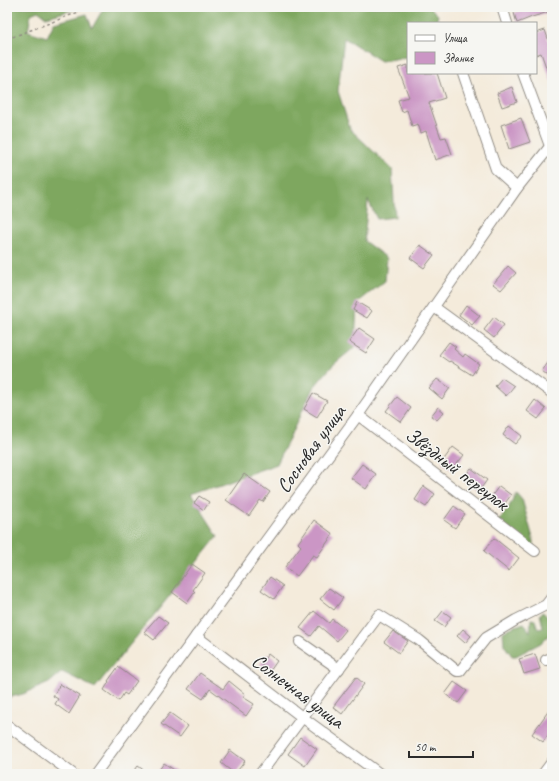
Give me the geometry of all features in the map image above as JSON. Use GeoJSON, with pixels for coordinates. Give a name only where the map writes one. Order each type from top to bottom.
{"type":"FeatureCollection","features":[{"type":"Feature","properties":{"kind":"street"},"geometry":{"type":"LineString","coordinates":[[502,7],[507,22]]}},
{"type":"Feature","properties":{"kind":"street"},"geometry":{"type":"LineString","coordinates":[[463,74],[496,169],[517,188]]}},
{"type":"Feature","properties":{"kind":"street"},"geometry":{"type":"LineString","coordinates":[[524,74],[551,145]]}},
{"type":"Feature","properties":{"kind":"street","name":"Сосновая улица"},"geometry":{"type":"LineString","coordinates":[[95,774],[358,416],[517,188],[551,145]]}},
{"type":"Feature","properties":{"kind":"street"},"geometry":{"type":"LineString","coordinates":[[434,307],[552,394]]}},
{"type":"Feature","properties":{"kind":"street","name":"Звёздный переулок"},"geometry":{"type":"LineString","coordinates":[[358,416],[535,551]]}},
{"type":"Feature","properties":{"kind":"street"},"geometry":{"type":"LineString","coordinates":[[260,774],[379,616],[419,640],[457,671],[460,671],[486,638],[516,620],[550,604]]}},
{"type":"Feature","properties":{"kind":"street","name":"Солнечная улица"},"geometry":{"type":"LineString","coordinates":[[196,636],[302,717],[380,774]]}},
{"type":"Feature","properties":{"kind":"street"},"geometry":{"type":"LineString","coordinates":[[300,642],[339,669]]}},
{"type":"Feature","properties":{"kind":"street"},"geometry":{"type":"LineString","coordinates":[[7,725],[73,774]]}},
{"type":"Feature","properties":{"kind":"street"},"geometry":{"type":"LineString","coordinates":[[543,774],[552,762]]}},
{"type":"Feature","properties":{"kind":"path"},"geometry":{"type":"LineString","coordinates":[[7,39],[92,7]]}},
{"type":"Feature","properties":{"kind":"green space"},"geometry":{"type":"Polygon","coordinates":[[[7,7],[77,7],[73,10],[46,17],[38,11],[31,14],[28,31],[47,37],[54,23],[87,14],[92,28],[103,9],[113,7],[430,7],[438,15],[436,22],[407,22],[407,57],[381,61],[344,38],[338,91],[350,129],[392,169],[395,217],[377,219],[368,200],[364,241],[387,258],[385,281],[357,303],[355,347],[333,365],[313,388],[277,464],[191,494],[218,536],[95,688],[62,672],[49,683],[23,694],[7,698],[7,7]]]}},
{"type":"Feature","properties":{"kind":"green space"},"geometry":{"type":"Polygon","coordinates":[[[516,492],[522,499],[533,538],[533,547],[497,522],[508,509],[516,492]]]}},
{"type":"Feature","properties":{"kind":"green space"},"geometry":{"type":"Polygon","coordinates":[[[543,612],[550,620],[552,632],[541,643],[516,656],[512,656],[504,645],[503,632],[524,623],[530,632],[531,619],[535,620],[538,629],[543,628],[540,614],[543,612]]]}},
{"type":"Feature","properties":{"kind":"building"},"geometry":{"type":"Polygon","coordinates":[[[530,7],[552,7],[552,11],[520,22],[517,22],[514,13],[530,7]]]}},
{"type":"Feature","properties":{"kind":"building"},"geometry":{"type":"Polygon","coordinates":[[[545,30],[552,50],[552,81],[541,53],[537,55],[537,33],[545,30]]]}},
{"type":"Feature","properties":{"kind":"building"},"geometry":{"type":"Polygon","coordinates":[[[407,65],[407,74],[437,74],[445,98],[429,103],[441,138],[446,137],[452,154],[435,160],[426,131],[421,133],[418,124],[412,126],[407,110],[402,112],[398,100],[409,97],[398,68],[407,65]]]}},
{"type":"Feature","properties":{"kind":"building"},"geometry":{"type":"Polygon","coordinates":[[[512,87],[517,102],[502,107],[497,93],[512,87]]]}},
{"type":"Feature","properties":{"kind":"building"},"geometry":{"type":"Polygon","coordinates":[[[521,118],[530,142],[509,149],[501,125],[521,118]]]}},
{"type":"Feature","properties":{"kind":"building"},"geometry":{"type":"Polygon","coordinates":[[[420,245],[434,255],[424,268],[410,258],[420,245]]]}},
{"type":"Feature","properties":{"kind":"building"},"geometry":{"type":"Polygon","coordinates":[[[508,266],[516,273],[501,290],[493,284],[508,266]]]}},
{"type":"Feature","properties":{"kind":"building"},"geometry":{"type":"Polygon","coordinates":[[[357,302],[372,311],[367,318],[353,310],[357,302]]]}},
{"type":"Feature","properties":{"kind":"building"},"geometry":{"type":"Polygon","coordinates":[[[466,305],[480,316],[472,325],[459,315],[466,305]]]}},
{"type":"Feature","properties":{"kind":"building"},"geometry":{"type":"Polygon","coordinates":[[[494,317],[504,325],[494,338],[484,330],[494,317]]]}},
{"type":"Feature","properties":{"kind":"building"},"geometry":{"type":"Polygon","coordinates":[[[359,328],[375,339],[366,353],[349,342],[359,328]]]}},
{"type":"Feature","properties":{"kind":"building"},"geometry":{"type":"Polygon","coordinates":[[[449,342],[456,347],[454,349],[463,357],[465,354],[479,364],[472,375],[439,355],[449,342]]]}},
{"type":"Feature","properties":{"kind":"building"},"geometry":{"type":"Polygon","coordinates":[[[552,357],[552,379],[542,371],[552,357]]]}},
{"type":"Feature","properties":{"kind":"building"},"geometry":{"type":"Polygon","coordinates":[[[502,378],[514,386],[506,396],[495,386],[502,378]]]}},
{"type":"Feature","properties":{"kind":"building"},"geometry":{"type":"Polygon","coordinates":[[[437,379],[450,388],[442,399],[429,388],[437,379]]]}},
{"type":"Feature","properties":{"kind":"building"},"geometry":{"type":"Polygon","coordinates":[[[313,393],[327,401],[317,417],[304,409],[313,393]]]}},
{"type":"Feature","properties":{"kind":"building"},"geometry":{"type":"Polygon","coordinates":[[[397,397],[411,408],[401,422],[386,411],[397,397]]]}},
{"type":"Feature","properties":{"kind":"building"},"geometry":{"type":"Polygon","coordinates":[[[535,400],[546,409],[538,419],[527,411],[535,400]]]}},
{"type":"Feature","properties":{"kind":"building"},"geometry":{"type":"Polygon","coordinates":[[[438,407],[444,412],[437,420],[431,416],[438,407]]]}},
{"type":"Feature","properties":{"kind":"building"},"geometry":{"type":"Polygon","coordinates":[[[509,426],[522,436],[515,444],[503,435],[509,426]]]}},
{"type":"Feature","properties":{"kind":"building"},"geometry":{"type":"Polygon","coordinates":[[[453,447],[464,455],[452,470],[442,462],[453,447]]]}},
{"type":"Feature","properties":{"kind":"building"},"geometry":{"type":"Polygon","coordinates":[[[362,464],[376,474],[366,489],[351,478],[362,464]]]}},
{"type":"Feature","properties":{"kind":"building"},"geometry":{"type":"Polygon","coordinates":[[[471,468],[487,480],[479,491],[463,479],[471,468]]]}},
{"type":"Feature","properties":{"kind":"building"},"geometry":{"type":"Polygon","coordinates":[[[244,474],[270,492],[263,502],[260,500],[249,516],[226,500],[244,474]]]}},
{"type":"Feature","properties":{"kind":"building"},"geometry":{"type":"Polygon","coordinates":[[[424,486],[435,494],[426,507],[415,500],[424,486]]]}},
{"type":"Feature","properties":{"kind":"building"},"geometry":{"type":"Polygon","coordinates":[[[499,486],[511,495],[503,506],[491,497],[499,486]]]}},
{"type":"Feature","properties":{"kind":"building"},"geometry":{"type":"Polygon","coordinates":[[[199,496],[209,502],[204,510],[194,503],[199,496]]]}},
{"type":"Feature","properties":{"kind":"building"},"geometry":{"type":"Polygon","coordinates":[[[454,506],[465,514],[455,528],[444,520],[454,506]]]}},
{"type":"Feature","properties":{"kind":"building"},"geometry":{"type":"Polygon","coordinates":[[[314,520],[333,534],[317,557],[313,555],[297,576],[285,567],[301,546],[298,543],[314,520]]]}},
{"type":"Feature","properties":{"kind":"building"},"geometry":{"type":"Polygon","coordinates":[[[494,538],[519,558],[509,571],[484,551],[494,538]]]}},
{"type":"Feature","properties":{"kind":"building"},"geometry":{"type":"Polygon","coordinates":[[[192,564],[205,573],[193,590],[195,592],[187,603],[172,592],[192,564]]]}},
{"type":"Feature","properties":{"kind":"building"},"geometry":{"type":"Polygon","coordinates":[[[270,577],[283,586],[274,599],[261,590],[270,577]]]}},
{"type":"Feature","properties":{"kind":"building"},"geometry":{"type":"Polygon","coordinates":[[[329,588],[343,598],[334,610],[320,599],[329,588]]]}},
{"type":"Feature","properties":{"kind":"building"},"geometry":{"type":"Polygon","coordinates":[[[314,611],[329,623],[332,619],[346,630],[337,641],[319,626],[311,636],[300,628],[314,611]]]}},
{"type":"Feature","properties":{"kind":"building"},"geometry":{"type":"Polygon","coordinates":[[[443,611],[451,617],[444,627],[435,621],[443,611]]]}},
{"type":"Feature","properties":{"kind":"building"},"geometry":{"type":"Polygon","coordinates":[[[158,616],[168,623],[154,640],[144,632],[158,616]]]}},
{"type":"Feature","properties":{"kind":"building"},"geometry":{"type":"Polygon","coordinates":[[[463,629],[471,636],[465,643],[457,636],[463,629]]]}},
{"type":"Feature","properties":{"kind":"building"},"geometry":{"type":"Polygon","coordinates":[[[393,631],[408,641],[399,653],[384,642],[393,631]]]}},
{"type":"Feature","properties":{"kind":"building"},"geometry":{"type":"Polygon","coordinates":[[[268,654],[277,661],[270,671],[260,664],[268,654]]]}},
{"type":"Feature","properties":{"kind":"building"},"geometry":{"type":"Polygon","coordinates":[[[535,654],[540,669],[524,674],[519,659],[535,654]]]}},
{"type":"Feature","properties":{"kind":"building"},"geometry":{"type":"Polygon","coordinates":[[[118,667],[137,681],[127,695],[124,693],[119,701],[104,690],[109,682],[108,681],[118,667]]]}},
{"type":"Feature","properties":{"kind":"building"},"geometry":{"type":"Polygon","coordinates":[[[200,673],[223,689],[229,681],[245,694],[243,697],[254,704],[246,716],[210,689],[203,699],[188,689],[200,673]]]}},
{"type":"Feature","properties":{"kind":"building"},"geometry":{"type":"Polygon","coordinates":[[[356,677],[364,684],[342,714],[333,707],[356,677]]]}},
{"type":"Feature","properties":{"kind":"building"},"geometry":{"type":"Polygon","coordinates":[[[454,682],[467,691],[458,703],[445,694],[454,682]]]}},
{"type":"Feature","properties":{"kind":"building"},"geometry":{"type":"Polygon","coordinates":[[[60,684],[80,696],[69,714],[55,704],[58,699],[53,696],[60,684]]]}},
{"type":"Feature","properties":{"kind":"building"},"geometry":{"type":"Polygon","coordinates":[[[552,706],[552,729],[543,742],[532,734],[552,706]]]}},
{"type":"Feature","properties":{"kind":"building"},"geometry":{"type":"Polygon","coordinates":[[[170,713],[188,726],[180,737],[161,724],[170,713]]]}},
{"type":"Feature","properties":{"kind":"building"},"geometry":{"type":"Polygon","coordinates":[[[300,737],[317,749],[305,766],[288,754],[300,737]]]}},
{"type":"Feature","properties":{"kind":"building"},"geometry":{"type":"Polygon","coordinates":[[[230,750],[245,761],[235,774],[221,763],[230,750]]]}},
{"type":"Feature","properties":{"kind":"building"},"geometry":{"type":"Polygon","coordinates":[[[164,763],[180,774],[156,774],[164,763]]]}},
{"type":"Feature","properties":{"kind":"building"},"geometry":{"type":"Polygon","coordinates":[[[138,766],[149,774],[132,774],[138,766]]]}}]}
